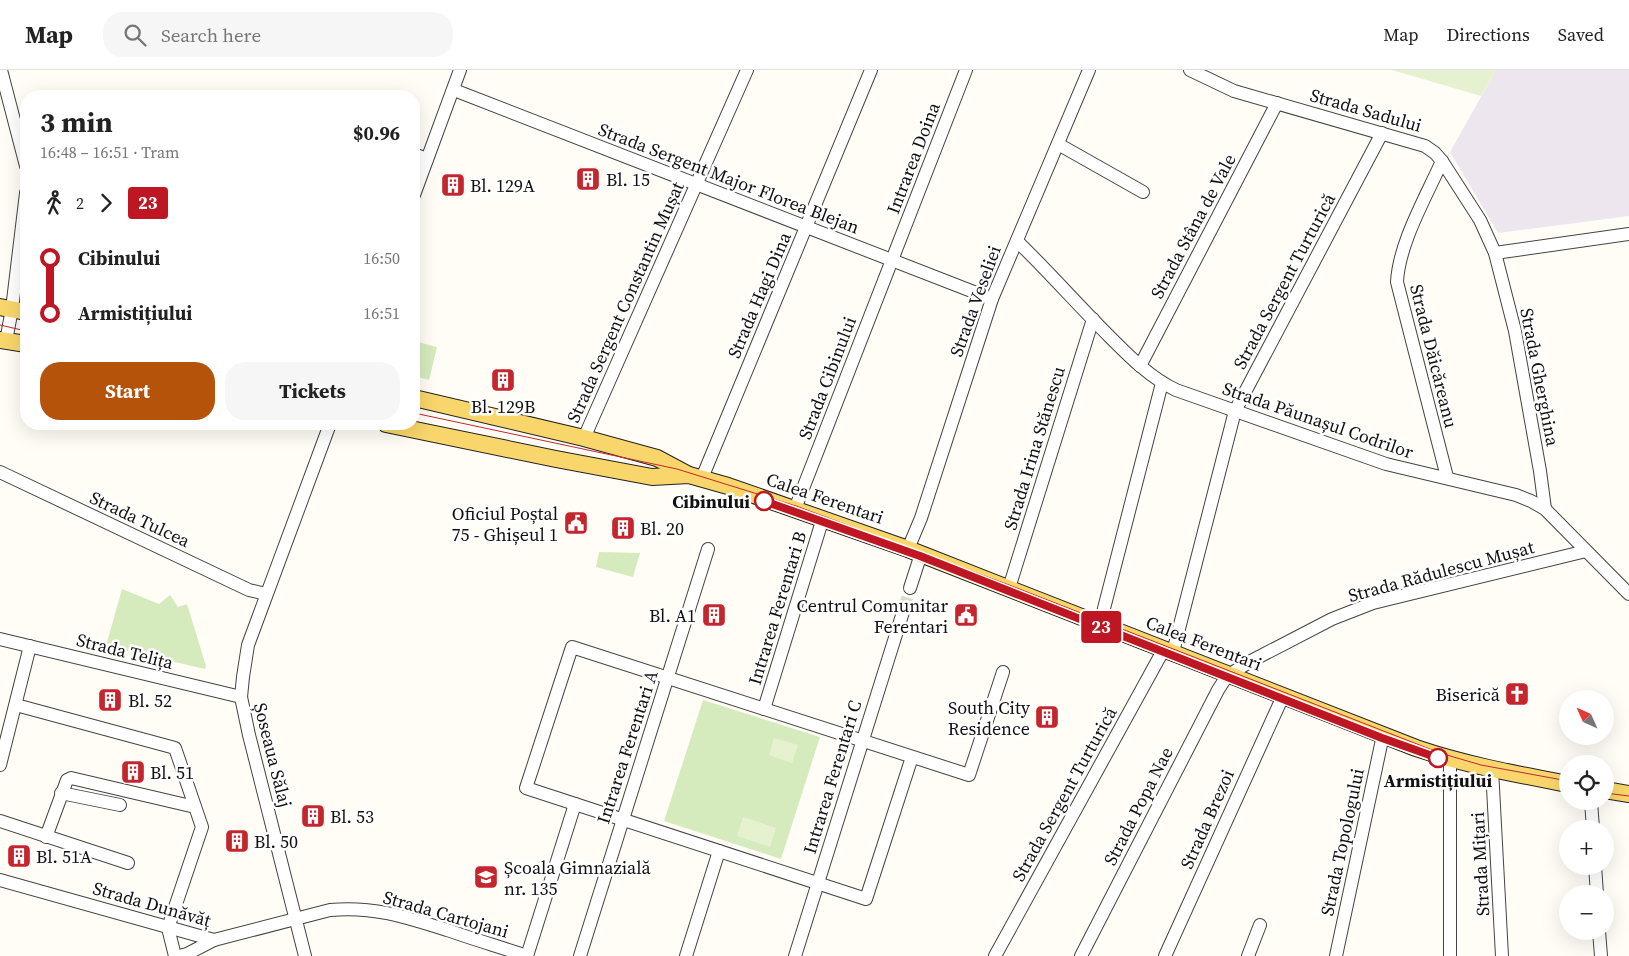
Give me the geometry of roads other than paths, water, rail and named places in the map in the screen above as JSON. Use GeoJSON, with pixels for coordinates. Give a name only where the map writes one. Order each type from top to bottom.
{"type":"FeatureCollection","features":[{"type":"Feature","properties":{"kind":"main road"},"geometry":{"type":"LineString","coordinates":[[3,340],[20,343]]}},
{"type":"Feature","properties":{"kind":"main road","name":"Calea Ferentari"},"geometry":{"type":"LineString","coordinates":[[420,399],[584,438],[657,458],[695,477],[823,518],[915,551],[1450,760],[1559,782]]}},
{"type":"Feature","properties":{"kind":"main road","name":"Calea Ferentari"},"geometry":{"type":"LineString","coordinates":[[415,430],[556,459],[652,476],[695,477]]}},
{"type":"Feature","properties":{"kind":"main road"},"geometry":{"type":"LineString","coordinates":[[1614,792],[1629,794]]}},
{"type":"Feature","properties":{"kind":"street"},"geometry":{"type":"LineString","coordinates":[[1,70],[20,143]]}},
{"type":"Feature","properties":{"kind":"street"},"geometry":{"type":"LineString","coordinates":[[420,179],[460,70]]}},
{"type":"Feature","properties":{"kind":"street","name":"Strada Sergent Constantin Mușat"},"geometry":{"type":"LineString","coordinates":[[584,438],[747,70]]}},
{"type":"Feature","properties":{"kind":"street","name":"Strada Hagi Dina"},"geometry":{"type":"LineString","coordinates":[[695,477],[806,226],[871,70]]}},
{"type":"Feature","properties":{"kind":"street","name":"Intrarea Doina"},"geometry":{"type":"LineString","coordinates":[[892,260],[966,70]]}},
{"type":"Feature","properties":{"kind":"street","name":"Strada Veseliei"},"geometry":{"type":"LineString","coordinates":[[915,551],[921,518],[992,299],[1089,70]]}},
{"type":"Feature","properties":{"kind":"street","name":"Strada Sadului"},"geometry":{"type":"LineString","coordinates":[[1190,70],[1234,91],[1425,146],[1442,161],[1480,220],[1495,253]]}},
{"type":"Feature","properties":{"kind":"street","name":"Strada Sergent Major Florea Blejan"},"geometry":{"type":"LineString","coordinates":[[454,90],[992,299]]}},
{"type":"Feature","properties":{"kind":"street","name":"Strada Stâna de Vale"},"geometry":{"type":"LineString","coordinates":[[1140,366],[1277,103]]}},
{"type":"Feature","properties":{"kind":"street","name":"Strada Sergent Turturică"},"geometry":{"type":"LineString","coordinates":[[995,956],[1168,650],[1235,411],[1382,133]]}},
{"type":"Feature","properties":{"kind":"street"},"geometry":{"type":"LineString","coordinates":[[1058,144],[1143,192]]}},
{"type":"Feature","properties":{"kind":"street"},"geometry":{"type":"LineString","coordinates":[[420,156],[427,159]]}},
{"type":"Feature","properties":{"kind":"street","name":"Strada Dăicăreanu"},"geometry":{"type":"LineString","coordinates":[[1442,161],[1407,238],[1401,257],[1397,282],[1447,478]]}},
{"type":"Feature","properties":{"kind":"street"},"geometry":{"type":"LineString","coordinates":[[1495,253],[1629,234]]}},
{"type":"Feature","properties":{"kind":"street","name":"Strada Păunașul Codrilor"},"geometry":{"type":"LineString","coordinates":[[1016,241],[1140,366],[1162,383],[1176,390],[1386,464],[1447,478],[1531,501],[1545,509],[1629,594]]}},
{"type":"Feature","properties":{"kind":"street"},"geometry":{"type":"LineString","coordinates":[[3,340],[13,309],[20,247]]}},
{"type":"Feature","properties":{"kind":"street","name":"Strada Gherghina"},"geometry":{"type":"LineString","coordinates":[[1495,253],[1515,331],[1545,509]]}},
{"type":"Feature","properties":{"kind":"street","name":"Strada Cibinului"},"geometry":{"type":"LineString","coordinates":[[795,509],[892,260]]}},
{"type":"Feature","properties":{"kind":"street","name":"Strada Irina Stănescu"},"geometry":{"type":"LineString","coordinates":[[1009,588],[1093,320]]}},
{"type":"Feature","properties":{"kind":"street"},"geometry":{"type":"LineString","coordinates":[[1100,624],[1162,383]]}},
{"type":"Feature","properties":{"kind":"street","name":"Șoseaua Sălaj"},"geometry":{"type":"LineString","coordinates":[[305,956],[241,698],[248,645],[328,430]]}},
{"type":"Feature","properties":{"kind":"street","name":"Strada Tulcea"},"geometry":{"type":"LineString","coordinates":[[0,472],[249,590],[266,594]]}},
{"type":"Feature","properties":{"kind":"street","name":"Intrarea Ferentari B"},"geometry":{"type":"LineString","coordinates":[[764,709],[823,518]]}},
{"type":"Feature","properties":{"kind":"street","name":"Intrarea Ferentari A"},"geometry":{"type":"LineString","coordinates":[[580,956],[708,548]]}},
{"type":"Feature","properties":{"kind":"street"},"geometry":{"type":"LineString","coordinates":[[910,588],[915,551]]}},
{"type":"Feature","properties":{"kind":"street","name":"Strada Rădulescu Mușat"},"geometry":{"type":"LineString","coordinates":[[1229,674],[1332,619],[1373,603],[1586,551]]}},
{"type":"Feature","properties":{"kind":"street","name":"Intrarea Ferentari C"},"geometry":{"type":"LineString","coordinates":[[795,956],[904,609]]}},
{"type":"Feature","properties":{"kind":"street","name":"Strada Telița"},"geometry":{"type":"LineString","coordinates":[[0,639],[241,698]]}},
{"type":"Feature","properties":{"kind":"street"},"geometry":{"type":"LineString","coordinates":[[0,761],[30,646]]}},
{"type":"Feature","properties":{"kind":"street"},"geometry":{"type":"LineString","coordinates":[[912,757],[866,900],[526,788],[572,647],[968,775],[1002,672]]}},
{"type":"Feature","properties":{"kind":"street","name":"Strada Popa Nae"},"geometry":{"type":"LineString","coordinates":[[1081,956],[1218,690],[1229,674]]}},
{"type":"Feature","properties":{"kind":"street","name":"Strada Brezoi"},"geometry":{"type":"LineString","coordinates":[[1165,956],[1283,696]]}},
{"type":"Feature","properties":{"kind":"street"},"geometry":{"type":"LineString","coordinates":[[16,705],[175,748],[202,827],[168,928],[175,956]]}},
{"type":"Feature","properties":{"kind":"street","name":"Strada Topologului"},"geometry":{"type":"LineString","coordinates":[[1336,956],[1383,735]]}},
{"type":"Feature","properties":{"kind":"street"},"geometry":{"type":"LineString","coordinates":[[1450,760],[1450,956]]}},
{"type":"Feature","properties":{"kind":"street","name":"Strada Mițari"},"geometry":{"type":"LineString","coordinates":[[1492,770],[1502,956]]}},
{"type":"Feature","properties":{"kind":"street"},"geometry":{"type":"LineString","coordinates":[[46,837],[66,780],[71,778],[195,807]]}},
{"type":"Feature","properties":{"kind":"street"},"geometry":{"type":"LineString","coordinates":[[61,794],[120,805]]}},
{"type":"Feature","properties":{"kind":"street"},"geometry":{"type":"LineString","coordinates":[[527,956],[574,804]]}},
{"type":"Feature","properties":{"kind":"street"},"geometry":{"type":"LineString","coordinates":[[0,822],[128,863]]}},
{"type":"Feature","properties":{"kind":"street"},"geometry":{"type":"LineString","coordinates":[[686,956],[719,851]]}},
{"type":"Feature","properties":{"kind":"street","name":"Strada Dunăvăț"},"geometry":{"type":"LineString","coordinates":[[0,880],[214,940],[295,919]]}},
{"type":"Feature","properties":{"kind":"street","name":"Strada Cartojani"},"geometry":{"type":"LineString","coordinates":[[295,919],[330,910],[349,908],[370,909],[407,918],[527,956]]}},
{"type":"Feature","properties":{"kind":"street"},"geometry":{"type":"LineString","coordinates":[[1248,956],[1260,925]]}},
{"type":"Feature","properties":{"kind":"street"},"geometry":{"type":"LineString","coordinates":[[179,956],[214,940]]}},
{"type":"Feature","properties":{"kind":"street"},"geometry":{"type":"LineString","coordinates":[[1600,940],[1601,956]]}},
{"type":"Feature","properties":{"kind":"tunnel"},"geometry":{"type":"LineString","coordinates":[[904,609],[910,588]]}},
{"type":"Feature","properties":{"kind":"tram line"},"geometry":{"type":"LineString","coordinates":[[0,325],[20,330]]}},
{"type":"Feature","properties":{"kind":"tram line"},"geometry":{"type":"LineString","coordinates":[[420,414],[677,469],[796,506],[1009,585],[1440,753],[1481,765],[1559,779]]}},
{"type":"Feature","properties":{"kind":"tram line","name":"23"},"geometry":{"type":"LineString","coordinates":[[764,501],[920,556],[1382,738],[1438,758]]}},
{"type":"Feature","properties":{"kind":"tram line"},"geometry":{"type":"LineString","coordinates":[[1614,794],[1629,796]]}},
{"type":"Feature","properties":{"kind":"place","name":"Bl. 15"},"geometry":{"type":"Point","coordinates":[588,179]}},
{"type":"Feature","properties":{"kind":"place","name":"Bl. 129A"},"geometry":{"type":"Point","coordinates":[453,185]}},
{"type":"Feature","properties":{"kind":"place","name":"Bl. 129B"},"geometry":{"type":"Point","coordinates":[503,380]}},
{"type":"Feature","properties":{"kind":"place","name":"Cibinului"},"geometry":{"type":"Point","coordinates":[764,501]}},
{"type":"Feature","properties":{"kind":"place","name":"Oficiul Poștal 75 - Ghișeul 1"},"geometry":{"type":"Point","coordinates":[576,523]}},
{"type":"Feature","properties":{"kind":"place","name":"Bl. 20"},"geometry":{"type":"Point","coordinates":[623,528]}},
{"type":"Feature","properties":{"kind":"place","name":"Bl. A1"},"geometry":{"type":"Point","coordinates":[714,615]}},
{"type":"Feature","properties":{"kind":"place","name":"Centrul Comunitar Ferentari"},"geometry":{"type":"Point","coordinates":[966,615]}},
{"type":"Feature","properties":{"kind":"place","name":"Biserică"},"geometry":{"type":"Point","coordinates":[1517,694]}},
{"type":"Feature","properties":{"kind":"place","name":"Bl. 52"},"geometry":{"type":"Point","coordinates":[110,700]}},
{"type":"Feature","properties":{"kind":"place","name":"South City Residence"},"geometry":{"type":"Point","coordinates":[1047,717]}},
{"type":"Feature","properties":{"kind":"place","name":"Armistițiului"},"geometry":{"type":"Point","coordinates":[1438,758]}},
{"type":"Feature","properties":{"kind":"place","name":"Bl. 51"},"geometry":{"type":"Point","coordinates":[133,772]}},
{"type":"Feature","properties":{"kind":"place","name":"Bl. 53"},"geometry":{"type":"Point","coordinates":[313,816]}},
{"type":"Feature","properties":{"kind":"place","name":"Bl. 50"},"geometry":{"type":"Point","coordinates":[237,841]}},
{"type":"Feature","properties":{"kind":"place","name":"Bl. 51A"},"geometry":{"type":"Point","coordinates":[19,856]}},
{"type":"Feature","properties":{"kind":"place","name":"Școala Gimnazială nr. 135"},"geometry":{"type":"Point","coordinates":[486,877]}}]}
